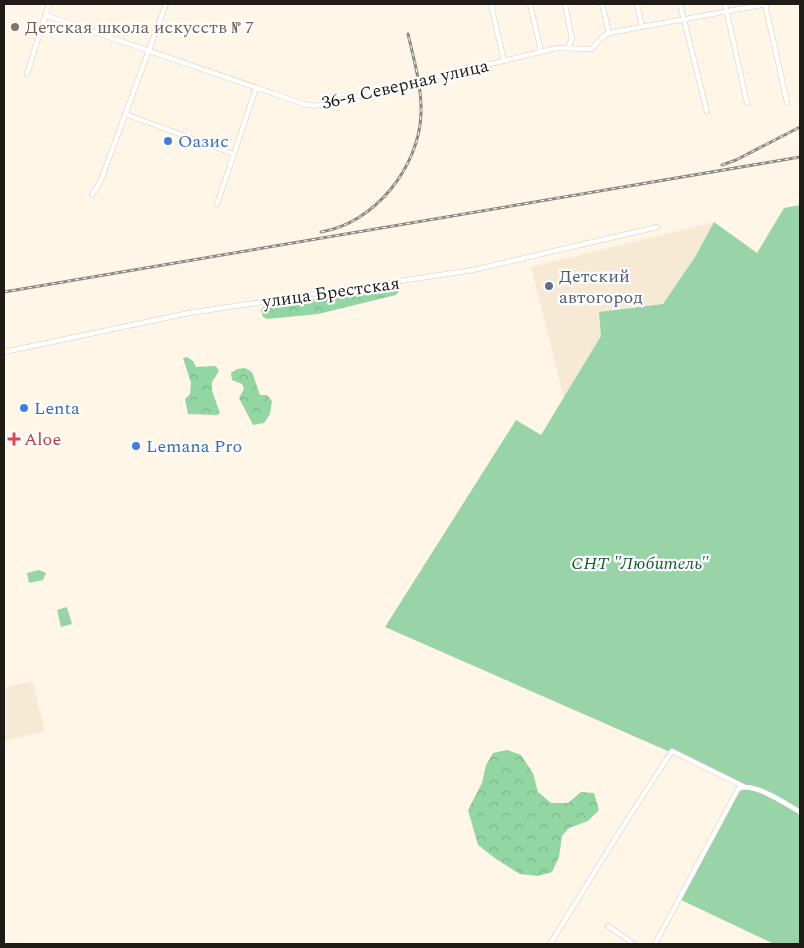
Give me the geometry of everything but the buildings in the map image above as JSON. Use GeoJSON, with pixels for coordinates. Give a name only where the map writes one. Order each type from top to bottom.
{"type":"FeatureCollection","features":[{"type":"Feature","properties":{"kind":"street"},"geometry":{"type":"LineString","coordinates":[[27,74],[49,4]]}},
{"type":"Feature","properties":{"kind":"street"},"geometry":{"type":"LineString","coordinates":[[92,195],[101,180],[166,4]]}},
{"type":"Feature","properties":{"kind":"street"},"geometry":{"type":"LineString","coordinates":[[491,4],[504,61]]}},
{"type":"Feature","properties":{"kind":"street"},"geometry":{"type":"LineString","coordinates":[[530,4],[541,51]]}},
{"type":"Feature","properties":{"kind":"street"},"geometry":{"type":"LineString","coordinates":[[565,4],[572,39],[568,48]]}},
{"type":"Feature","properties":{"kind":"street"},"geometry":{"type":"LineString","coordinates":[[602,4],[609,33],[766,4],[786,102]]}},
{"type":"Feature","properties":{"kind":"street"},"geometry":{"type":"LineString","coordinates":[[637,4],[642,27]]}},
{"type":"Feature","properties":{"kind":"street"},"geometry":{"type":"LineString","coordinates":[[680,4],[707,112]]}},
{"type":"Feature","properties":{"kind":"street"},"geometry":{"type":"LineString","coordinates":[[725,4],[747,103]]}},
{"type":"Feature","properties":{"kind":"street","name":"36-я Северная улица"},"geometry":{"type":"LineString","coordinates":[[45,15],[256,88],[315,106],[541,51],[568,48],[592,49],[603,36],[609,33]]}},
{"type":"Feature","properties":{"kind":"street"},"geometry":{"type":"LineString","coordinates":[[217,204],[256,88]]}},
{"type":"Feature","properties":{"kind":"street"},"geometry":{"type":"LineString","coordinates":[[125,114],[234,154]]}},
{"type":"Feature","properties":{"kind":"street","name":"улица Брестская"},"geometry":{"type":"LineString","coordinates":[[4,352],[189,313],[473,270],[658,227]]}},
{"type":"Feature","properties":{"kind":"street"},"geometry":{"type":"LineString","coordinates":[[550,944],[623,825],[672,750],[743,786],[754,788],[800,812]]}},
{"type":"Feature","properties":{"kind":"street"},"geometry":{"type":"LineString","coordinates":[[654,944],[730,801],[738,789],[743,786]]}},
{"type":"Feature","properties":{"kind":"street"},"geometry":{"type":"LineString","coordinates":[[608,926],[634,944]]}},
{"type":"Feature","properties":{"kind":"shaded area"},"geometry":{"type":"Polygon","coordinates":[[[714,222],[695,257],[663,304],[600,312],[601,336],[564,399],[531,267],[714,222]]]}},
{"type":"Feature","properties":{"kind":"shaded area"},"geometry":{"type":"Polygon","coordinates":[[[32,681],[45,731],[4,741],[4,688],[32,681]]]}},
{"type":"Feature","properties":{"kind":"green space","name":"СНТ \"Любитель\""},"geometry":{"type":"Polygon","coordinates":[[[800,205],[800,944],[774,944],[679,899],[743,784],[385,627],[516,420],[541,435],[601,336],[599,312],[663,304],[695,257],[714,222],[757,253],[784,208],[800,205]]]}},
{"type":"Feature","properties":{"kind":"green space"},"geometry":{"type":"Polygon","coordinates":[[[395,289],[399,291],[396,295],[318,314],[267,319],[263,317],[261,310],[264,306],[395,289]]]}},
{"type":"Feature","properties":{"kind":"green space"},"geometry":{"type":"Polygon","coordinates":[[[187,357],[193,361],[196,367],[216,366],[219,371],[212,382],[212,391],[220,413],[217,415],[188,414],[185,399],[190,394],[191,383],[183,358],[187,357]]]}},
{"type":"Feature","properties":{"kind":"green space"},"geometry":{"type":"Polygon","coordinates":[[[245,368],[252,372],[260,395],[267,395],[272,401],[270,414],[264,423],[253,425],[239,398],[244,389],[242,384],[232,380],[231,373],[237,369],[245,368]]]}},
{"type":"Feature","properties":{"kind":"green space"},"geometry":{"type":"Polygon","coordinates":[[[39,570],[46,573],[43,580],[29,583],[27,573],[39,570]]]}},
{"type":"Feature","properties":{"kind":"green space"},"geometry":{"type":"Polygon","coordinates":[[[67,607],[72,624],[61,627],[57,610],[67,607]]]}},
{"type":"Feature","properties":{"kind":"green space"},"geometry":{"type":"Polygon","coordinates":[[[507,750],[521,755],[533,773],[538,792],[551,803],[568,803],[581,792],[594,793],[599,810],[588,821],[569,828],[562,836],[559,857],[552,872],[538,876],[520,874],[478,845],[468,810],[482,783],[486,765],[493,753],[507,750]]]}},
{"type":"Feature","properties":{"kind":"railway"},"geometry":{"type":"LineString","coordinates":[[321,232],[341,227],[376,205],[403,172],[412,154],[418,134],[421,104],[417,74],[408,34]]}},
{"type":"Feature","properties":{"kind":"railway"},"geometry":{"type":"LineString","coordinates":[[722,165],[736,160],[800,127]]}},
{"type":"Feature","properties":{"kind":"railway"},"geometry":{"type":"LineString","coordinates":[[4,292],[800,157]]}},
{"type":"Feature","properties":{"kind":"place","name":"Детская школа искусств № 7"},"geometry":{"type":"Point","coordinates":[15,27]}},
{"type":"Feature","properties":{"kind":"place","name":"Оазис"},"geometry":{"type":"Point","coordinates":[168,141]}},
{"type":"Feature","properties":{"kind":"place","name":"Детский автогород"},"geometry":{"type":"Point","coordinates":[549,286]}},
{"type":"Feature","properties":{"kind":"place","name":"Lenta"},"geometry":{"type":"Point","coordinates":[24,408]}},
{"type":"Feature","properties":{"kind":"place","name":"Aloe"},"geometry":{"type":"Point","coordinates":[14,439]}},
{"type":"Feature","properties":{"kind":"place","name":"Lemana Pro"},"geometry":{"type":"Point","coordinates":[136,446]}}]}
